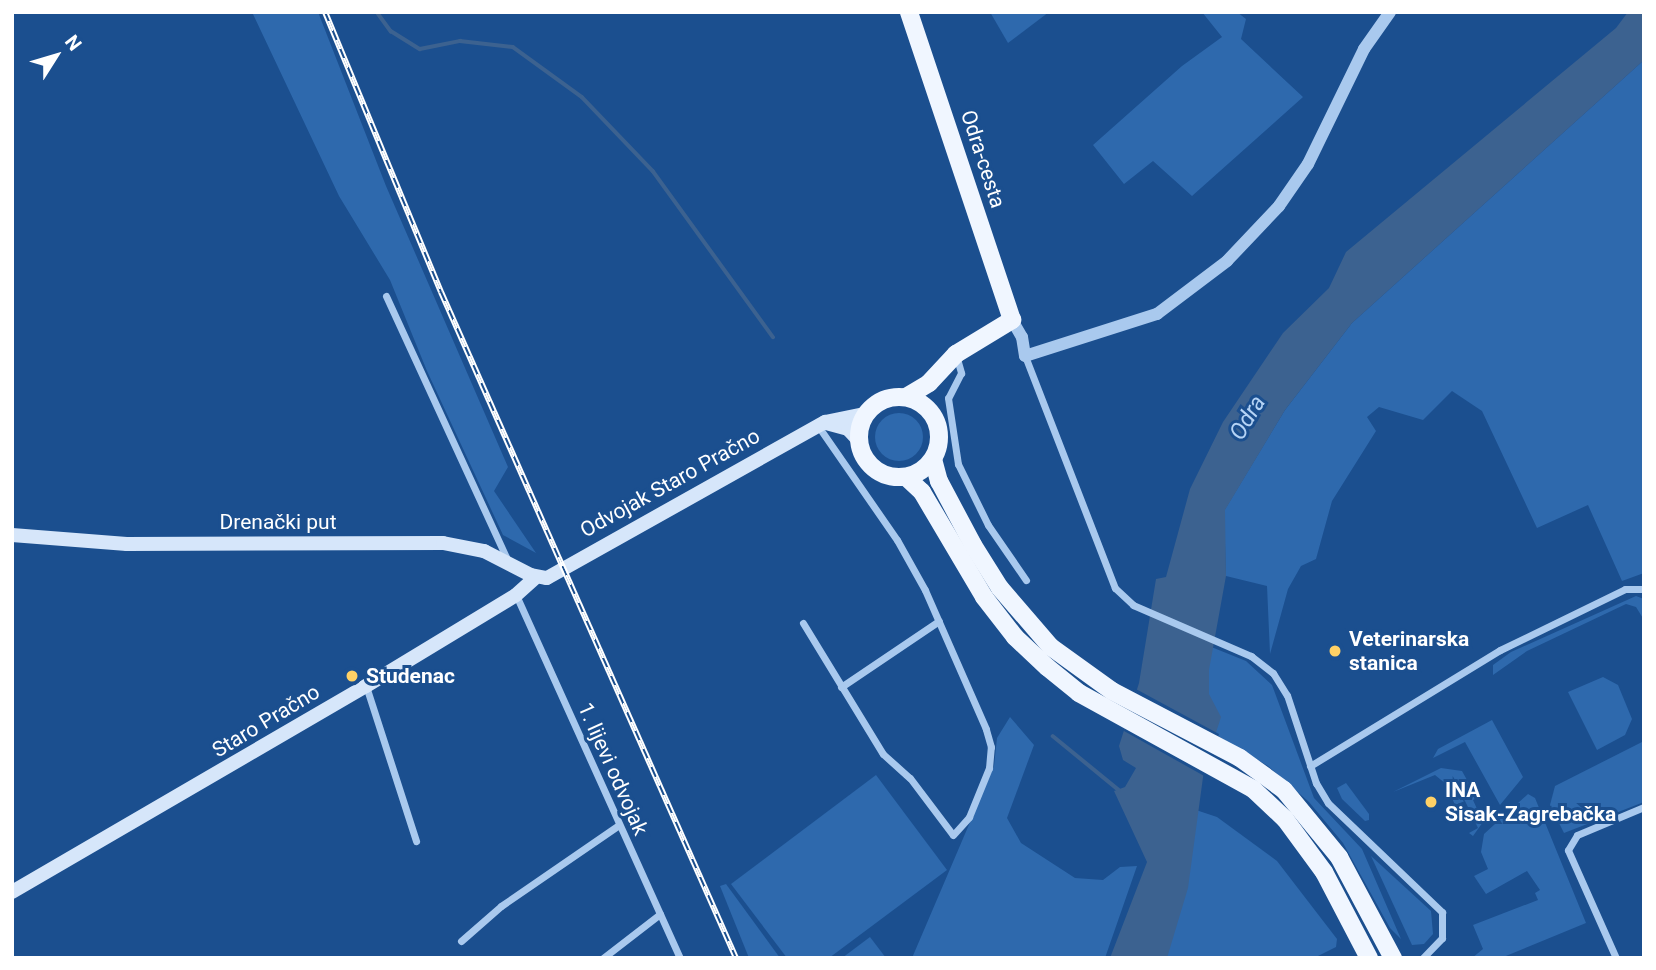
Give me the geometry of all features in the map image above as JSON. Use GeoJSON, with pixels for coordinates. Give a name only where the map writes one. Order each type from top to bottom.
{"type":"FeatureCollection","features":[{"type":"Feature","properties":{"kind":"main road","name":"Odra-cesta"},"geometry":{"type":"LineString","coordinates":[[909,12],[1012,320]]}},
{"type":"Feature","properties":{"kind":"main road"},"geometry":{"type":"LineString","coordinates":[[906,397],[941,371],[956,354],[1012,320]]}},
{"type":"Feature","properties":{"kind":"main road"},"geometry":{"type":"LineString","coordinates":[[822,424],[848,429],[859,441],[871,466],[887,476],[906,477],[933,458],[939,444],[933,398],[941,371]]}},
{"type":"Feature","properties":{"kind":"main road"},"geometry":{"type":"LineString","coordinates":[[859,441],[866,414],[887,398],[906,397],[921,403],[936,421]]}},
{"type":"Feature","properties":{"kind":"main road","name":"Odvojak Staro Pračno"},"geometry":{"type":"LineString","coordinates":[[536,577],[550,576],[822,424],[866,414]]}},
{"type":"Feature","properties":{"kind":"main road"},"geometry":{"type":"LineString","coordinates":[[933,458],[939,481],[1000,588],[1051,647],[1112,691],[1240,758],[1284,790],[1324,833],[1352,877],[1392,958]]}},
{"type":"Feature","properties":{"kind":"main road"},"geometry":{"type":"LineString","coordinates":[[906,477],[922,492],[957,556],[1015,637],[1079,693],[1235,778],[1270,803],[1298,835],[1342,904],[1369,958]]}},
{"type":"Feature","properties":{"kind":"main road","name":"Drenački put"},"geometry":{"type":"LineString","coordinates":[[12,535],[127,544],[443,543],[484,551],[536,577]]}},
{"type":"Feature","properties":{"kind":"main road","name":"Staro Pračno"},"geometry":{"type":"LineString","coordinates":[[12,892],[20,883],[101,845],[366,686],[516,595],[536,577]]}},
{"type":"Feature","properties":{"kind":"street"},"geometry":{"type":"LineString","coordinates":[[1025,356],[1138,322],[1190,292],[1227,261],[1279,206],[1331,120],[1355,66],[1390,12]]}},
{"type":"Feature","properties":{"kind":"street"},"geometry":{"type":"LineString","coordinates":[[386,296],[510,564]]}},
{"type":"Feature","properties":{"kind":"street","name":"Odra-cesta"},"geometry":{"type":"LineString","coordinates":[[1012,320],[1022,337],[1025,356],[1101,561],[1115,588],[1133,605],[1251,656],[1273,673],[1284,688],[1310,766]]}},
{"type":"Feature","properties":{"kind":"street"},"geometry":{"type":"LineString","coordinates":[[956,354],[961,373],[948,398],[958,464],[988,526],[1026,580]]}},
{"type":"Feature","properties":{"kind":"street"},"geometry":{"type":"LineString","coordinates":[[803,624],[883,754],[910,778],[953,835],[969,817],[989,768],[991,747],[939,621],[897,540],[822,424]]}},
{"type":"Feature","properties":{"kind":"street"},"geometry":{"type":"LineString","coordinates":[[1423,958],[1441,938],[1442,912],[1339,818],[1321,793],[1310,766],[1500,650],[1625,589],[1644,589]]}},
{"type":"Feature","properties":{"kind":"street","name":"1. lijevi odvojak"},"geometry":{"type":"LineString","coordinates":[[516,595],[680,958]]}},
{"type":"Feature","properties":{"kind":"street"},"geometry":{"type":"LineString","coordinates":[[841,687],[939,621]]}},
{"type":"Feature","properties":{"kind":"street"},"geometry":{"type":"LineString","coordinates":[[366,686],[416,841]]}},
{"type":"Feature","properties":{"kind":"street"},"geometry":{"type":"LineString","coordinates":[[1616,958],[1569,855],[1569,844],[1577,835],[1644,807]]}},
{"type":"Feature","properties":{"kind":"street"},"geometry":{"type":"LineString","coordinates":[[461,941],[501,906],[619,825]]}},
{"type":"Feature","properties":{"kind":"street"},"geometry":{"type":"LineString","coordinates":[[603,958],[660,914]]}},
{"type":"Feature","properties":{"kind":"shaded area"},"geometry":{"type":"Polygon","coordinates":[[[252,12],[318,12],[386,186],[508,467],[494,491],[536,553],[503,535],[427,371],[390,280],[339,196],[252,12]]]}},
{"type":"Feature","properties":{"kind":"shaded area"},"geometry":{"type":"Polygon","coordinates":[[[990,12],[1049,12],[1008,43],[990,12]]]}},
{"type":"Feature","properties":{"kind":"shaded area"},"geometry":{"type":"Polygon","coordinates":[[[1202,12],[1237,12],[1246,19],[1241,39],[1303,97],[1192,196],[1153,161],[1124,184],[1093,145],[1182,66],[1222,37],[1202,12]]]}},
{"type":"Feature","properties":{"kind":"shaded area"},"geometry":{"type":"Polygon","coordinates":[[[1644,60],[1644,573],[1622,581],[1588,505],[1537,528],[1482,411],[1452,391],[1423,420],[1379,407],[1367,417],[1376,431],[1332,501],[1316,559],[1301,566],[1288,589],[1270,654],[1267,586],[1226,576],[1224,511],[1285,410],[1352,323],[1644,60]]]}},
{"type":"Feature","properties":{"kind":"shaded area"},"geometry":{"type":"Polygon","coordinates":[[[899,413],[916,420],[923,437],[916,454],[899,461],[882,454],[875,437],[882,420],[899,413]]]}},
{"type":"Feature","properties":{"kind":"shaded area"},"geometry":{"type":"Polygon","coordinates":[[[1636,596],[1644,599],[1644,620],[1636,607],[1626,604],[1527,651],[1493,675],[1493,665],[1511,652],[1636,596]]]}},
{"type":"Feature","properties":{"kind":"shaded area"},"geometry":{"type":"Polygon","coordinates":[[[1199,642],[1246,661],[1272,685],[1314,798],[1362,849],[1401,939],[1390,928],[1343,843],[1309,802],[1268,766],[1191,720],[1199,642]]]}},
{"type":"Feature","properties":{"kind":"shaded area"},"geometry":{"type":"Polygon","coordinates":[[[1603,677],[1618,685],[1632,719],[1625,735],[1597,750],[1568,692],[1603,677]]]}},
{"type":"Feature","properties":{"kind":"shaded area"},"geometry":{"type":"Polygon","coordinates":[[[1010,717],[1034,745],[1007,818],[1021,843],[1075,878],[1103,880],[1120,867],[1137,866],[1105,958],[912,958],[994,766],[997,738],[1010,717]]]}},
{"type":"Feature","properties":{"kind":"shaded area"},"geometry":{"type":"Polygon","coordinates":[[[1492,720],[1523,777],[1500,805],[1465,742],[1433,758],[1438,749],[1492,720]]]}},
{"type":"Feature","properties":{"kind":"shaded area"},"geometry":{"type":"Polygon","coordinates":[[[1644,741],[1644,802],[1564,833],[1550,805],[1555,786],[1644,741]]]}},
{"type":"Feature","properties":{"kind":"shaded area"},"geometry":{"type":"Polygon","coordinates":[[[1441,768],[1462,771],[1477,798],[1473,800],[1483,822],[1473,836],[1469,833],[1478,828],[1465,801],[1455,805],[1446,784],[1435,775],[1393,792],[1441,768]]]}},
{"type":"Feature","properties":{"kind":"shaded area"},"geometry":{"type":"Polygon","coordinates":[[[876,775],[947,870],[829,958],[787,958],[731,884],[876,775]]]}},
{"type":"Feature","properties":{"kind":"shaded area"},"geometry":{"type":"Polygon","coordinates":[[[1346,783],[1369,814],[1369,820],[1365,821],[1342,799],[1337,788],[1346,783]]]}},
{"type":"Feature","properties":{"kind":"shaded area"},"geometry":{"type":"Polygon","coordinates":[[[1528,794],[1535,798],[1586,923],[1501,958],[1472,958],[1483,949],[1473,925],[1538,900],[1535,893],[1540,890],[1527,871],[1486,894],[1474,876],[1488,869],[1481,852],[1484,834],[1528,794]]]}},
{"type":"Feature","properties":{"kind":"shaded area"},"geometry":{"type":"Polygon","coordinates":[[[1190,808],[1217,817],[1277,861],[1337,939],[1336,947],[1314,958],[1156,958],[1190,808]]]}},
{"type":"Feature","properties":{"kind":"shaded area"},"geometry":{"type":"Polygon","coordinates":[[[1371,856],[1431,911],[1433,934],[1424,944],[1412,945],[1371,856]]]}},
{"type":"Feature","properties":{"kind":"shaded area"},"geometry":{"type":"Polygon","coordinates":[[[726,884],[780,958],[749,958],[720,886],[726,884]]]}},
{"type":"Feature","properties":{"kind":"shaded area"},"geometry":{"type":"Polygon","coordinates":[[[870,937],[886,958],[842,958],[870,937]]]}},
{"type":"Feature","properties":{"kind":"water","name":"Odra"},"geometry":{"type":"Polygon","coordinates":[[[1628,12],[1644,12],[1644,60],[1352,323],[1285,410],[1225,510],[1226,576],[1209,670],[1209,694],[1221,717],[1204,770],[1188,888],[1167,958],[1110,958],[1147,862],[1114,791],[1125,787],[1136,768],[1123,760],[1119,746],[1139,683],[1156,579],[1166,577],[1190,489],[1223,422],[1283,333],[1329,288],[1346,252],[1616,28],[1628,12]]]}},
{"type":"Feature","properties":{"kind":"pier"},"geometry":{"type":"Polygon","coordinates":[[[1134,688],[1219,734],[1206,777],[1124,731],[1134,688]]]}},
{"type":"Feature","properties":{"kind":"waterway"},"geometry":{"type":"LineString","coordinates":[[377,12],[391,31],[420,49],[460,41],[513,47],[582,97],[653,171],[773,337]]}},
{"type":"Feature","properties":{"kind":"waterway"},"geometry":{"type":"LineString","coordinates":[[1053,736],[1119,790]]}},
{"type":"Feature","properties":{"kind":"railway"},"geometry":{"type":"LineString","coordinates":[[325,12],[441,292],[736,958]]}},
{"type":"Feature","properties":{"kind":"place","name":"Veterinarska stanica"},"geometry":{"type":"Point","coordinates":[1335,651]}},
{"type":"Feature","properties":{"kind":"place","name":"Studenac"},"geometry":{"type":"Point","coordinates":[352,676]}},
{"type":"Feature","properties":{"kind":"place","name":"INA Sisak-Zagrebačka"},"geometry":{"type":"Point","coordinates":[1431,802]}}]}
